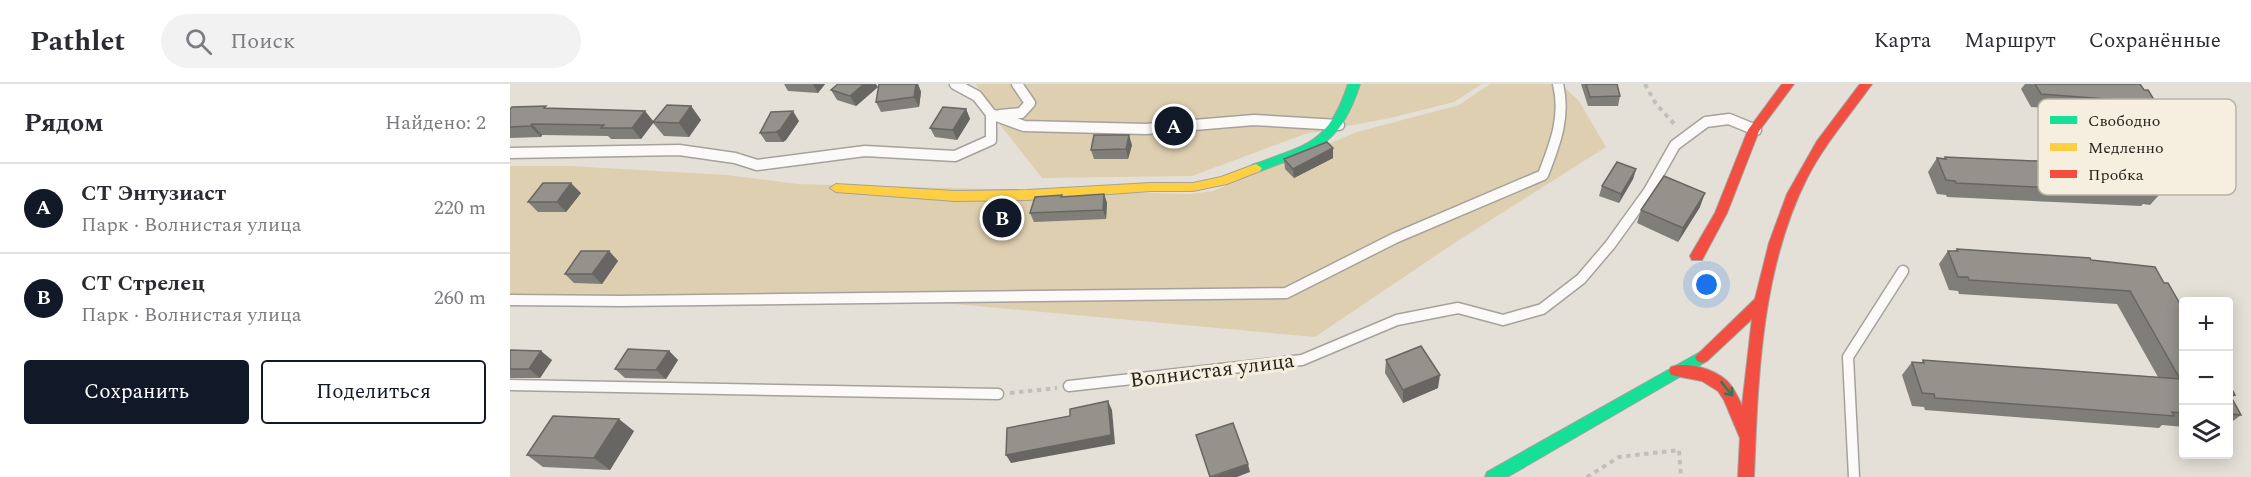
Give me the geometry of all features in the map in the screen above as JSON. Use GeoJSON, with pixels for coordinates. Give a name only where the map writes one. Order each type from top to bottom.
{"type":"FeatureCollection","features":[{"type":"Feature","properties":{"kind":"main road"},"geometry":{"type":"LineString","coordinates":[[836,188],[979,196],[1193,187],[1223,181],[1318,144],[1339,125],[1348,108],[1354,84]]}},
{"type":"Feature","properties":{"kind":"main road"},"geometry":{"type":"LineString","coordinates":[[1697,256],[1707,242],[1734,185],[1752,134],[1788,84]]}},
{"type":"Feature","properties":{"kind":"main road"},"geometry":{"type":"LineString","coordinates":[[1746,477],[1744,354],[1762,301],[1786,212],[1810,165],[1847,108],[1866,84]]}},
{"type":"Feature","properties":{"kind":"main road"},"geometry":{"type":"LineString","coordinates":[[1493,477],[1702,357],[1762,301]]}},
{"type":"Feature","properties":{"kind":"main road"},"geometry":{"type":"LineString","coordinates":[[1702,357],[1744,354]]}},
{"type":"Feature","properties":{"kind":"main road"},"geometry":{"type":"LineString","coordinates":[[1676,371],[1699,370],[1719,380],[1732,395],[1747,442]]}},
{"type":"Feature","properties":{"kind":"lane"},"geometry":{"type":"LineString","coordinates":[[955,84],[977,96],[994,115],[1024,126],[1146,129],[1254,120],[1339,125]]}},
{"type":"Feature","properties":{"kind":"lane"},"geometry":{"type":"LineString","coordinates":[[994,115],[1021,113],[1030,103],[1017,84]]}},
{"type":"Feature","properties":{"kind":"lane"},"geometry":{"type":"LineString","coordinates":[[510,300],[621,301],[1286,293],[1395,238],[1543,175],[1561,127],[1563,100],[1558,84]]}},
{"type":"Feature","properties":{"kind":"lane"},"geometry":{"type":"LineString","coordinates":[[510,153],[679,150],[735,158],[757,165],[865,151],[955,156],[991,140],[994,115]]}},
{"type":"Feature","properties":{"kind":"lane","name":"Волнистая улица"},"geometry":{"type":"LineString","coordinates":[[1069,387],[1302,360],[1397,320],[1458,308],[1503,320],[1542,309],[1581,279],[1610,245],[1649,191],[1674,145],[1706,122],[1730,119],[1756,130]]}},
{"type":"Feature","properties":{"kind":"lane"},"geometry":{"type":"LineString","coordinates":[[1854,477],[1848,357],[1903,271]]}},
{"type":"Feature","properties":{"kind":"lane"},"geometry":{"type":"LineString","coordinates":[[510,385],[998,394]]}},
{"type":"Feature","properties":{"kind":"path"},"geometry":{"type":"LineString","coordinates":[[1645,84],[1656,104],[1686,137]]}},
{"type":"Feature","properties":{"kind":"path"},"geometry":{"type":"LineString","coordinates":[[998,394],[1069,387]]}},
{"type":"Feature","properties":{"kind":"path"},"geometry":{"type":"LineString","coordinates":[[1587,477],[1619,457],[1678,450],[1681,477]]}},
{"type":"Feature","properties":{"kind":"shaded area"},"geometry":{"type":"Polygon","coordinates":[[[976,84],[1482,84],[1454,102],[1390,118],[1305,134],[1192,176],[1042,178],[983,103],[976,84]]]}},
{"type":"Feature","properties":{"kind":"shaded area"},"geometry":{"type":"Polygon","coordinates":[[[1490,84],[1561,84],[1579,101],[1606,147],[1456,242],[1315,337],[955,304],[635,295],[510,296],[510,166],[570,166],[727,175],[798,184],[1189,194],[1213,191],[1357,132],[1459,105],[1490,84]]]}},
{"type":"Feature","properties":{"kind":"building"},"geometry":{"type":"Polygon","coordinates":[[[838,84],[864,84],[850,96],[831,90],[838,84]]]}},
{"type":"Feature","properties":{"kind":"building"},"geometry":{"type":"Polygon","coordinates":[[[879,84],[916,84],[914,97],[876,102],[879,84]]]}},
{"type":"Feature","properties":{"kind":"building"},"geometry":{"type":"Polygon","coordinates":[[[1586,84],[1617,84],[1620,96],[1590,97],[1586,84]]]}},
{"type":"Feature","properties":{"kind":"building"},"geometry":{"type":"Polygon","coordinates":[[[2035,84],[2140,84],[2144,90],[2148,90],[2154,99],[2106,99],[2041,94],[2035,84]]]}},
{"type":"Feature","properties":{"kind":"building"},"geometry":{"type":"Polygon","coordinates":[[[667,105],[691,106],[679,123],[653,122],[667,105]]]}},
{"type":"Feature","properties":{"kind":"building"},"geometry":{"type":"Polygon","coordinates":[[[546,106],[544,108],[645,111],[632,128],[601,128],[604,125],[532,124],[510,127],[512,107],[546,106]]]}},
{"type":"Feature","properties":{"kind":"building"},"geometry":{"type":"Polygon","coordinates":[[[943,107],[966,109],[953,130],[930,128],[943,107]]]}},
{"type":"Feature","properties":{"kind":"building"},"geometry":{"type":"Polygon","coordinates":[[[793,111],[780,130],[760,133],[771,112],[793,111]]]}},
{"type":"Feature","properties":{"kind":"building"},"geometry":{"type":"Polygon","coordinates":[[[1094,135],[1129,135],[1126,149],[1091,150],[1094,135]]]}},
{"type":"Feature","properties":{"kind":"building"},"geometry":{"type":"Polygon","coordinates":[[[1327,142],[1333,148],[1293,169],[1284,159],[1327,142]]]}},
{"type":"Feature","properties":{"kind":"building"},"geometry":{"type":"Polygon","coordinates":[[[1945,157],[2038,161],[2038,187],[1956,183],[1946,180],[1937,158],[1946,159],[1945,157]]]}},
{"type":"Feature","properties":{"kind":"building"},"geometry":{"type":"Polygon","coordinates":[[[1617,162],[1636,169],[1621,194],[1602,186],[1617,162]]]}},
{"type":"Feature","properties":{"kind":"building"},"geometry":{"type":"Polygon","coordinates":[[[1664,176],[1705,193],[1683,228],[1641,210],[1664,176]]]}},
{"type":"Feature","properties":{"kind":"building"},"geometry":{"type":"Polygon","coordinates":[[[543,183],[571,183],[557,202],[528,202],[543,183]]]}},
{"type":"Feature","properties":{"kind":"building"},"geometry":{"type":"Polygon","coordinates":[[[1104,194],[1103,210],[1030,213],[1035,197],[1104,194]]]}},
{"type":"Feature","properties":{"kind":"building"},"geometry":{"type":"Polygon","coordinates":[[[1957,249],[2090,258],[2091,260],[2155,267],[2179,302],[2179,377],[2130,291],[1969,280],[1968,277],[1958,277],[1948,251],[1958,251],[1957,249]]]}},
{"type":"Feature","properties":{"kind":"building"},"geometry":{"type":"Polygon","coordinates":[[[581,251],[609,251],[592,274],[565,274],[581,251]]]}},
{"type":"Feature","properties":{"kind":"building"},"geometry":{"type":"Polygon","coordinates":[[[1421,346],[1440,375],[1403,390],[1386,360],[1421,346]]]}},
{"type":"Feature","properties":{"kind":"building"},"geometry":{"type":"Polygon","coordinates":[[[628,349],[669,351],[656,370],[615,369],[628,349]]]}},
{"type":"Feature","properties":{"kind":"building"},"geometry":{"type":"Polygon","coordinates":[[[510,350],[541,351],[529,369],[510,369],[510,350]]]}},
{"type":"Feature","properties":{"kind":"building"},"geometry":{"type":"Polygon","coordinates":[[[1923,360],[2179,379],[2179,413],[2172,412],[2174,416],[1935,398],[1934,394],[1922,393],[1912,362],[1924,363],[1923,360]]]}},
{"type":"Feature","properties":{"kind":"building"},"geometry":{"type":"Polygon","coordinates":[[[2233,400],[2241,415],[2233,414],[2233,400]]]}},
{"type":"Feature","properties":{"kind":"building"},"geometry":{"type":"Polygon","coordinates":[[[1108,401],[1111,435],[1006,455],[1007,428],[1070,416],[1070,409],[1108,401]]]}},
{"type":"Feature","properties":{"kind":"building"},"geometry":{"type":"Polygon","coordinates":[[[553,416],[619,419],[594,458],[527,455],[553,416]]]}},
{"type":"Feature","properties":{"kind":"building"},"geometry":{"type":"Polygon","coordinates":[[[1233,423],[1248,464],[1210,477],[1196,435],[1233,423]]]}},
{"type":"Feature","properties":{"kind":"traffic: fast"},"geometry":{"type":"LineString","coordinates":[[1256,168],[1307,149],[1330,133],[1340,121],[1354,84]]}},
{"type":"Feature","properties":{"kind":"traffic: fast"},"geometry":{"type":"LineString","coordinates":[[1493,477],[1702,357]]}},
{"type":"Feature","properties":{"kind":"traffic: slow"},"geometry":{"type":"LineString","coordinates":[[836,188],[955,196],[1027,195],[1151,187],[1193,187],[1223,181],[1256,168]]}},
{"type":"Feature","properties":{"kind":"traffic: jam"},"geometry":{"type":"LineString","coordinates":[[1697,256],[1721,213],[1754,130],[1788,84]]}},
{"type":"Feature","properties":{"kind":"traffic: jam"},"geometry":{"type":"LineString","coordinates":[[1746,477],[1749,410],[1760,309],[1775,243],[1793,194],[1811,160],[1831,128],[1866,84]]}},
{"type":"Feature","properties":{"kind":"traffic: jam"},"geometry":{"type":"LineString","coordinates":[[1702,357],[1762,301]]}},
{"type":"Feature","properties":{"kind":"traffic: jam"},"geometry":{"type":"LineString","coordinates":[[1676,371],[1705,375],[1723,387],[1735,406],[1744,433]]}},
{"type":"Feature","properties":{"kind":"place","name":"СТ Энтузиаст"},"geometry":{"type":"Point","coordinates":[1174,126]}},
{"type":"Feature","properties":{"kind":"place","name":"СТ Стрелец"},"geometry":{"type":"Point","coordinates":[1002,218]}}]}
